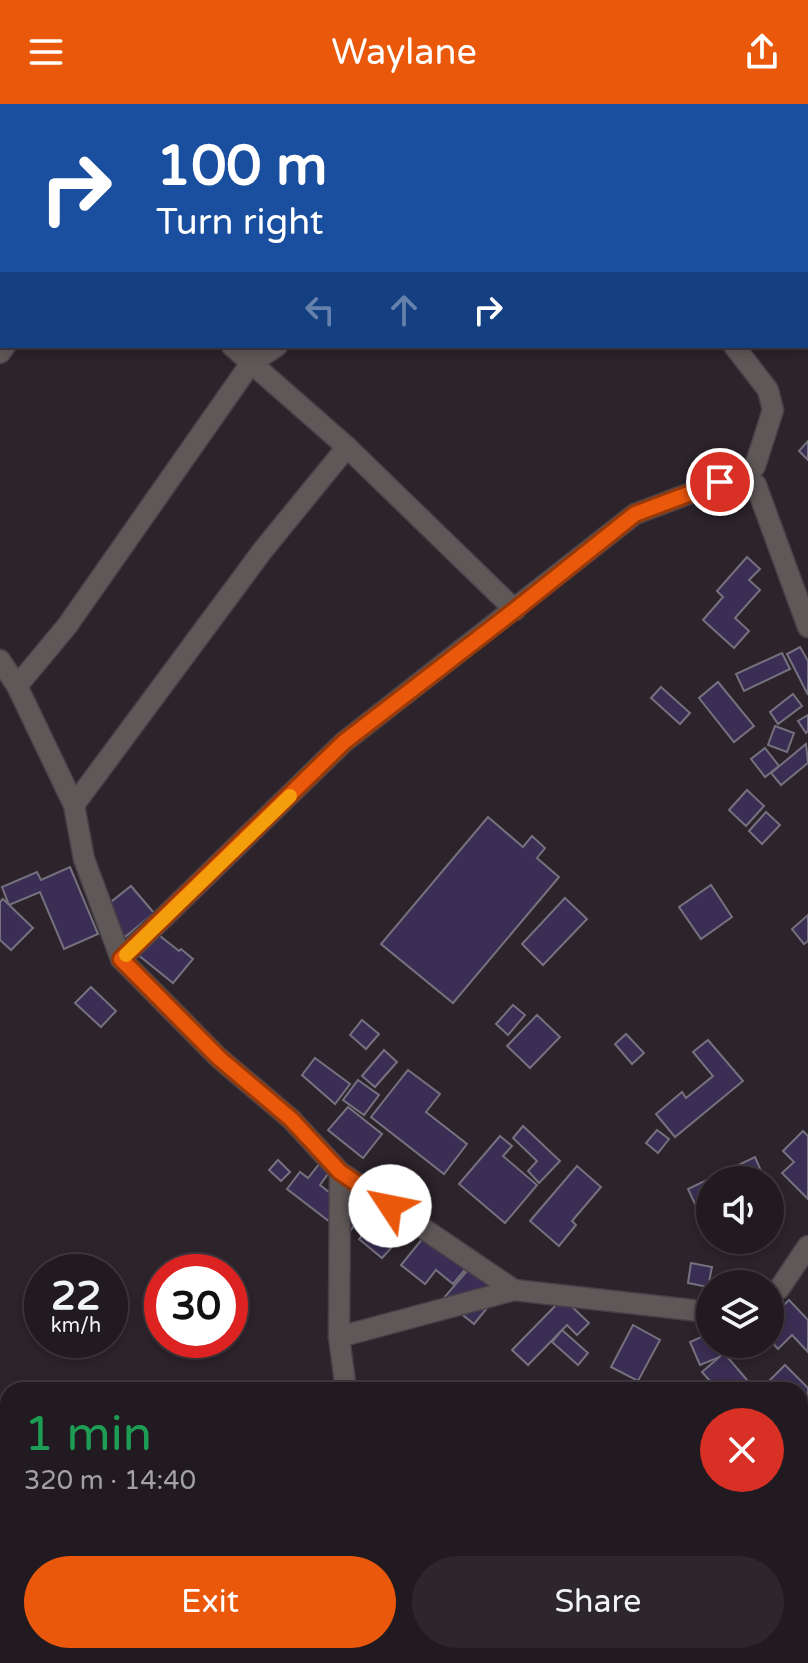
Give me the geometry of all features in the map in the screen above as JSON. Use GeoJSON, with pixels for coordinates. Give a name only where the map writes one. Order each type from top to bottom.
{"type":"FeatureCollection","features":[{"type":"Feature","properties":{"kind":"street"},"geometry":{"type":"LineString","coordinates":[[234,348],[347,447],[515,610]]}},
{"type":"Feature","properties":{"kind":"street"},"geometry":{"type":"LineString","coordinates":[[17,686],[67,626],[251,363],[274,348]]}},
{"type":"Feature","properties":{"kind":"street"},"geometry":{"type":"LineString","coordinates":[[736,348],[768,390],[773,410],[755,466],[744,480]]}},
{"type":"Feature","properties":{"kind":"street"},"geometry":{"type":"LineString","coordinates":[[74,805],[263,550],[347,447]]}},
{"type":"Feature","properties":{"kind":"street"},"geometry":{"type":"LineString","coordinates":[[121,959],[344,742],[635,514],[720,482],[744,480],[756,485],[808,627]]}},
{"type":"Feature","properties":{"kind":"street"},"geometry":{"type":"LineString","coordinates":[[0,660],[17,686],[74,805],[84,859],[121,959],[219,1058],[291,1119],[340,1172],[514,1290]]}},
{"type":"Feature","properties":{"kind":"street"},"geometry":{"type":"LineString","coordinates":[[340,1172],[339,1337],[345,1382]]}},
{"type":"Feature","properties":{"kind":"street"},"geometry":{"type":"LineString","coordinates":[[784,1282],[808,1246]]}},
{"type":"Feature","properties":{"kind":"street"},"geometry":{"type":"LineString","coordinates":[[339,1337],[514,1290],[696,1311]]}},
{"type":"Feature","properties":{"kind":"building"},"geometry":{"type":"Polygon","coordinates":[[[808,441],[808,460],[799,451],[808,441]]]}},
{"type":"Feature","properties":{"kind":"building"},"geometry":{"type":"Polygon","coordinates":[[[747,557],[760,569],[749,580],[760,590],[735,618],[749,631],[734,648],[703,620],[723,597],[717,591],[747,557]]]}},
{"type":"Feature","properties":{"kind":"building"},"geometry":{"type":"Polygon","coordinates":[[[800,647],[808,661],[808,695],[787,654],[800,647]]]}},
{"type":"Feature","properties":{"kind":"building"},"geometry":{"type":"Polygon","coordinates":[[[782,653],[790,669],[744,691],[736,674],[782,653]]]}},
{"type":"Feature","properties":{"kind":"building"},"geometry":{"type":"Polygon","coordinates":[[[718,682],[754,726],[734,742],[699,698],[718,682]]]}},
{"type":"Feature","properties":{"kind":"building"},"geometry":{"type":"Polygon","coordinates":[[[661,687],[690,713],[680,724],[651,698],[661,687]]]}},
{"type":"Feature","properties":{"kind":"building"},"geometry":{"type":"Polygon","coordinates":[[[793,694],[802,706],[778,724],[770,712],[793,694]]]}},
{"type":"Feature","properties":{"kind":"building"},"geometry":{"type":"Polygon","coordinates":[[[808,715],[808,731],[806,733],[798,721],[808,715]]]}},
{"type":"Feature","properties":{"kind":"building"},"geometry":{"type":"Polygon","coordinates":[[[775,726],[794,733],[787,752],[768,745],[775,726]]]}},
{"type":"Feature","properties":{"kind":"building"},"geometry":{"type":"Polygon","coordinates":[[[806,744],[808,763],[781,785],[771,773],[806,744]]]}},
{"type":"Feature","properties":{"kind":"building"},"geometry":{"type":"Polygon","coordinates":[[[765,748],[779,766],[765,777],[751,759],[765,748]]]}},
{"type":"Feature","properties":{"kind":"building"},"geometry":{"type":"Polygon","coordinates":[[[747,790],[764,806],[746,826],[729,810],[747,790]]]}},
{"type":"Feature","properties":{"kind":"building"},"geometry":{"type":"Polygon","coordinates":[[[766,812],[780,825],[762,844],[749,831],[766,812]]]}},
{"type":"Feature","properties":{"kind":"building"},"geometry":{"type":"Polygon","coordinates":[[[488,817],[523,847],[532,836],[545,848],[537,858],[559,877],[453,1003],[381,944],[488,817]]]}},
{"type":"Feature","properties":{"kind":"building"},"geometry":{"type":"Polygon","coordinates":[[[70,867],[98,934],[64,949],[40,892],[9,905],[2,887],[37,872],[41,880],[70,867]]]}},
{"type":"Feature","properties":{"kind":"building"},"geometry":{"type":"Polygon","coordinates":[[[711,885],[732,917],[701,939],[679,907],[711,885]]]}},
{"type":"Feature","properties":{"kind":"building"},"geometry":{"type":"Polygon","coordinates":[[[131,886],[154,913],[125,937],[102,909],[131,886]]]}},
{"type":"Feature","properties":{"kind":"building"},"geometry":{"type":"Polygon","coordinates":[[[565,898],[587,919],[543,965],[522,944],[565,898]]]}},
{"type":"Feature","properties":{"kind":"building"},"geometry":{"type":"Polygon","coordinates":[[[3,899],[33,928],[11,950],[0,940],[0,902],[3,899]]]}},
{"type":"Feature","properties":{"kind":"building"},"geometry":{"type":"Polygon","coordinates":[[[808,915],[808,941],[804,944],[792,929],[808,915]]]}},
{"type":"Feature","properties":{"kind":"building"},"geometry":{"type":"Polygon","coordinates":[[[155,932],[193,959],[173,983],[137,954],[155,932]]]}},
{"type":"Feature","properties":{"kind":"building"},"geometry":{"type":"Polygon","coordinates":[[[91,987],[116,1011],[101,1027],[75,1003],[91,987]]]}},
{"type":"Feature","properties":{"kind":"building"},"geometry":{"type":"Polygon","coordinates":[[[513,1005],[525,1015],[508,1035],[496,1024],[513,1005]]]}},
{"type":"Feature","properties":{"kind":"building"},"geometry":{"type":"Polygon","coordinates":[[[537,1015],[560,1037],[530,1068],[507,1046],[537,1015]]]}},
{"type":"Feature","properties":{"kind":"building"},"geometry":{"type":"Polygon","coordinates":[[[362,1020],[379,1034],[366,1049],[350,1035],[362,1020]]]}},
{"type":"Feature","properties":{"kind":"building"},"geometry":{"type":"Polygon","coordinates":[[[626,1034],[644,1053],[632,1064],[615,1044],[626,1034]]]}},
{"type":"Feature","properties":{"kind":"building"},"geometry":{"type":"Polygon","coordinates":[[[708,1040],[743,1081],[675,1137],[656,1114],[682,1092],[686,1098],[713,1076],[693,1052],[708,1040]]]}},
{"type":"Feature","properties":{"kind":"building"},"geometry":{"type":"Polygon","coordinates":[[[384,1050],[397,1062],[375,1087],[362,1076],[384,1050]]]}},
{"type":"Feature","properties":{"kind":"building"},"geometry":{"type":"Polygon","coordinates":[[[315,1058],[350,1084],[335,1104],[302,1075],[315,1058]]]}},
{"type":"Feature","properties":{"kind":"building"},"geometry":{"type":"Polygon","coordinates":[[[408,1070],[440,1094],[426,1112],[467,1144],[444,1174],[371,1117],[408,1070]]]}},
{"type":"Feature","properties":{"kind":"building"},"geometry":{"type":"Polygon","coordinates":[[[358,1080],[379,1095],[364,1115],[343,1100],[358,1080]]]}},
{"type":"Feature","properties":{"kind":"building"},"geometry":{"type":"Polygon","coordinates":[[[348,1107],[382,1134],[363,1158],[328,1130],[348,1107]]]}},
{"type":"Feature","properties":{"kind":"building"},"geometry":{"type":"Polygon","coordinates":[[[523,1126],[560,1161],[539,1183],[528,1171],[537,1161],[513,1138],[523,1126]]]}},
{"type":"Feature","properties":{"kind":"building"},"geometry":{"type":"Polygon","coordinates":[[[657,1130],[669,1139],[658,1153],[646,1143],[657,1130]]]}},
{"type":"Feature","properties":{"kind":"building"},"geometry":{"type":"Polygon","coordinates":[[[803,1131],[808,1136],[808,1199],[784,1175],[794,1162],[783,1151],[803,1131]]]}},
{"type":"Feature","properties":{"kind":"building"},"geometry":{"type":"Polygon","coordinates":[[[500,1136],[512,1146],[503,1156],[537,1185],[505,1223],[459,1184],[500,1136]]]}},
{"type":"Feature","properties":{"kind":"building"},"geometry":{"type":"Polygon","coordinates":[[[755,1157],[759,1166],[736,1166],[755,1157]]]}},
{"type":"Feature","properties":{"kind":"building"},"geometry":{"type":"Polygon","coordinates":[[[278,1160],[290,1172],[281,1181],[269,1170],[278,1160]]]}},
{"type":"Feature","properties":{"kind":"building"},"geometry":{"type":"Polygon","coordinates":[[[320,1163],[330,1171],[320,1185],[353,1211],[366,1195],[373,1200],[347,1235],[287,1189],[300,1172],[308,1178],[320,1163]]]}},
{"type":"Feature","properties":{"kind":"building"},"geometry":{"type":"Polygon","coordinates":[[[577,1166],[601,1187],[572,1221],[576,1225],[559,1246],[530,1221],[577,1166]]]}},
{"type":"Feature","properties":{"kind":"building"},"geometry":{"type":"Polygon","coordinates":[[[696,1185],[696,1206],[688,1189],[696,1185]]]}},
{"type":"Feature","properties":{"kind":"building"},"geometry":{"type":"Polygon","coordinates":[[[387,1206],[411,1226],[382,1258],[359,1239],[387,1206]]]}},
{"type":"Feature","properties":{"kind":"building"},"geometry":{"type":"Polygon","coordinates":[[[427,1233],[468,1266],[453,1284],[436,1270],[425,1284],[401,1265],[427,1233]]]}},
{"type":"Feature","properties":{"kind":"building"},"geometry":{"type":"Polygon","coordinates":[[[691,1263],[712,1267],[711,1270],[696,1270],[696,1285],[688,1283],[691,1263]]]}},
{"type":"Feature","properties":{"kind":"building"},"geometry":{"type":"Polygon","coordinates":[[[471,1266],[501,1291],[474,1324],[443,1299],[471,1266]]]}},
{"type":"Feature","properties":{"kind":"building"},"geometry":{"type":"Polygon","coordinates":[[[563,1298],[589,1323],[577,1335],[567,1325],[528,1365],[512,1350],[563,1298]]]}},
{"type":"Feature","properties":{"kind":"building"},"geometry":{"type":"Polygon","coordinates":[[[789,1300],[808,1320],[808,1352],[792,1335],[784,1343],[784,1305],[789,1300]]]}},
{"type":"Feature","properties":{"kind":"building"},"geometry":{"type":"Polygon","coordinates":[[[633,1325],[660,1340],[638,1381],[611,1367],[633,1325]]]}},
{"type":"Feature","properties":{"kind":"building"},"geometry":{"type":"Polygon","coordinates":[[[562,1330],[588,1353],[578,1365],[552,1342],[562,1330]]]}},
{"type":"Feature","properties":{"kind":"building"},"geometry":{"type":"Polygon","coordinates":[[[696,1339],[696,1356],[690,1342],[696,1339]]]}},
{"type":"Feature","properties":{"kind":"building"},"geometry":{"type":"Polygon","coordinates":[[[697,1358],[717,1358],[700,1365],[697,1358]]]}},
{"type":"Feature","properties":{"kind":"building"},"geometry":{"type":"Polygon","coordinates":[[[718,1358],[728,1358],[747,1380],[745,1382],[711,1382],[702,1372],[718,1358]]]}},
{"type":"Feature","properties":{"kind":"building"},"geometry":{"type":"Polygon","coordinates":[[[785,1365],[802,1382],[770,1382],[785,1365]]]}},
{"type":"Feature","properties":{"kind":"slow traffic"},"geometry":{"type":"LineString","coordinates":[[126,955],[290,796]]}},
{"type":"Feature","properties":{"kind":"route"},"geometry":{"type":"LineString","coordinates":[[390,1206],[340,1172],[291,1119],[219,1058],[121,959],[219,867],[344,742],[635,514],[720,482]]}}]}
